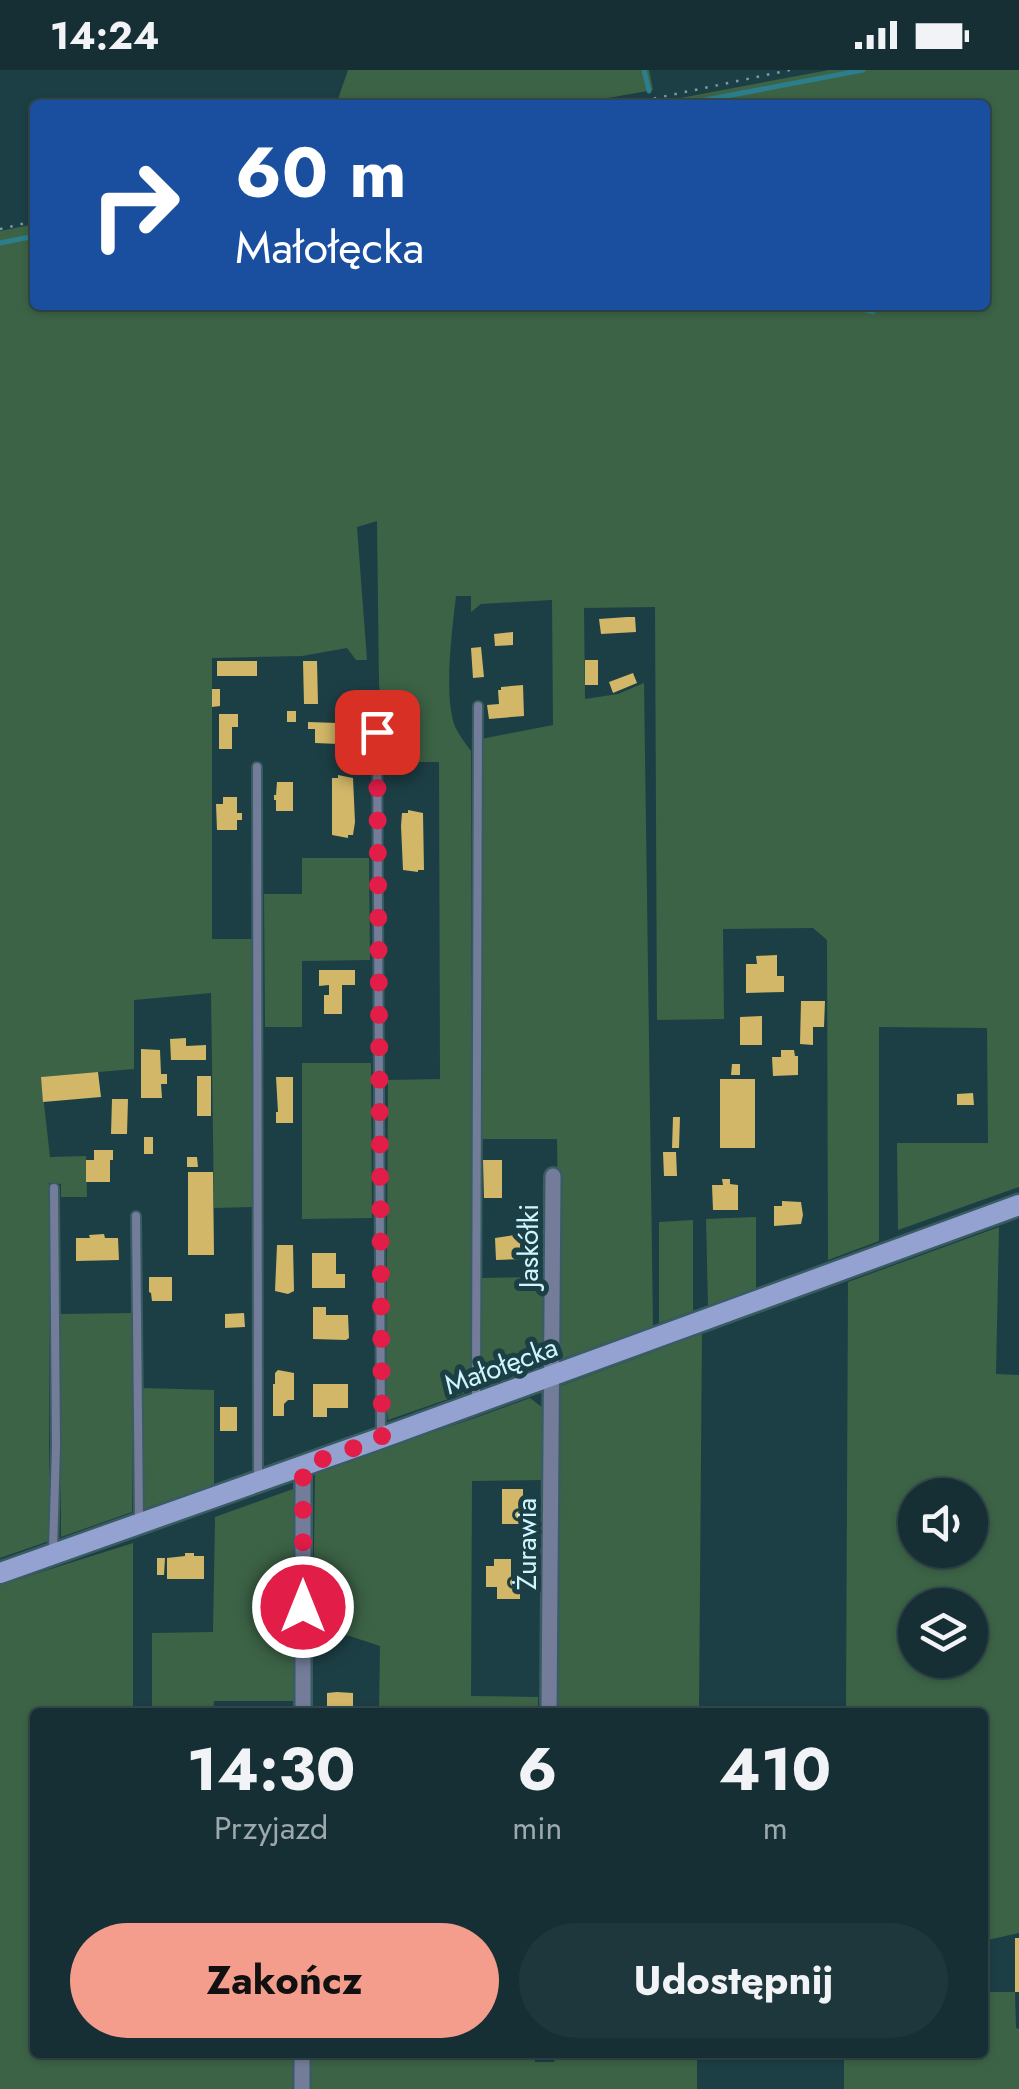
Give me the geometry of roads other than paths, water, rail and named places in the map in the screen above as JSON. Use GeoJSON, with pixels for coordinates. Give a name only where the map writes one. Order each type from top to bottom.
{"type":"FeatureCollection","features":[{"type":"Feature","properties":{"kind":"street","name":"Jaskółki"},"geometry":{"type":"LineString","coordinates":[[552,1377],[553,1176]]}},
{"type":"Feature","properties":{"kind":"street","name":"Małołęcka"},"geometry":{"type":"LineString","coordinates":[[0,1573],[552,1377],[1019,1205]]}},
{"type":"Feature","properties":{"kind":"street","name":"Żurawia"},"geometry":{"type":"LineString","coordinates":[[550,1708],[552,1377]]}},
{"type":"Feature","properties":{"kind":"street"},"geometry":{"type":"LineString","coordinates":[[303,1466],[303,1708]]}},
{"type":"Feature","properties":{"kind":"street"},"geometry":{"type":"LineString","coordinates":[[302,2058],[302,2089]]}},
{"type":"Feature","properties":{"kind":"lane"},"geometry":{"type":"LineString","coordinates":[[476,1404],[478,706]]}},
{"type":"Feature","properties":{"kind":"lane"},"geometry":{"type":"LineString","coordinates":[[377,732],[382,1438]]}},
{"type":"Feature","properties":{"kind":"lane"},"geometry":{"type":"LineString","coordinates":[[258,767],[258,1483]]}},
{"type":"Feature","properties":{"kind":"lane"},"geometry":{"type":"LineString","coordinates":[[53,1554],[54,1188]]}},
{"type":"Feature","properties":{"kind":"lane"},"geometry":{"type":"LineString","coordinates":[[136,1216],[139,1524]]}},
{"type":"Feature","properties":{"kind":"waterway"},"geometry":{"type":"LineString","coordinates":[[644,70],[649,91]]}},
{"type":"Feature","properties":{"kind":"waterway"},"geometry":{"type":"LineString","coordinates":[[705,100],[863,70]]}},
{"type":"Feature","properties":{"kind":"waterway"},"geometry":{"type":"LineString","coordinates":[[0,243],[30,237]]}},
{"type":"Feature","properties":{"kind":"waterway"},"geometry":{"type":"LineString","coordinates":[[866,310],[873,312]]}}]}
